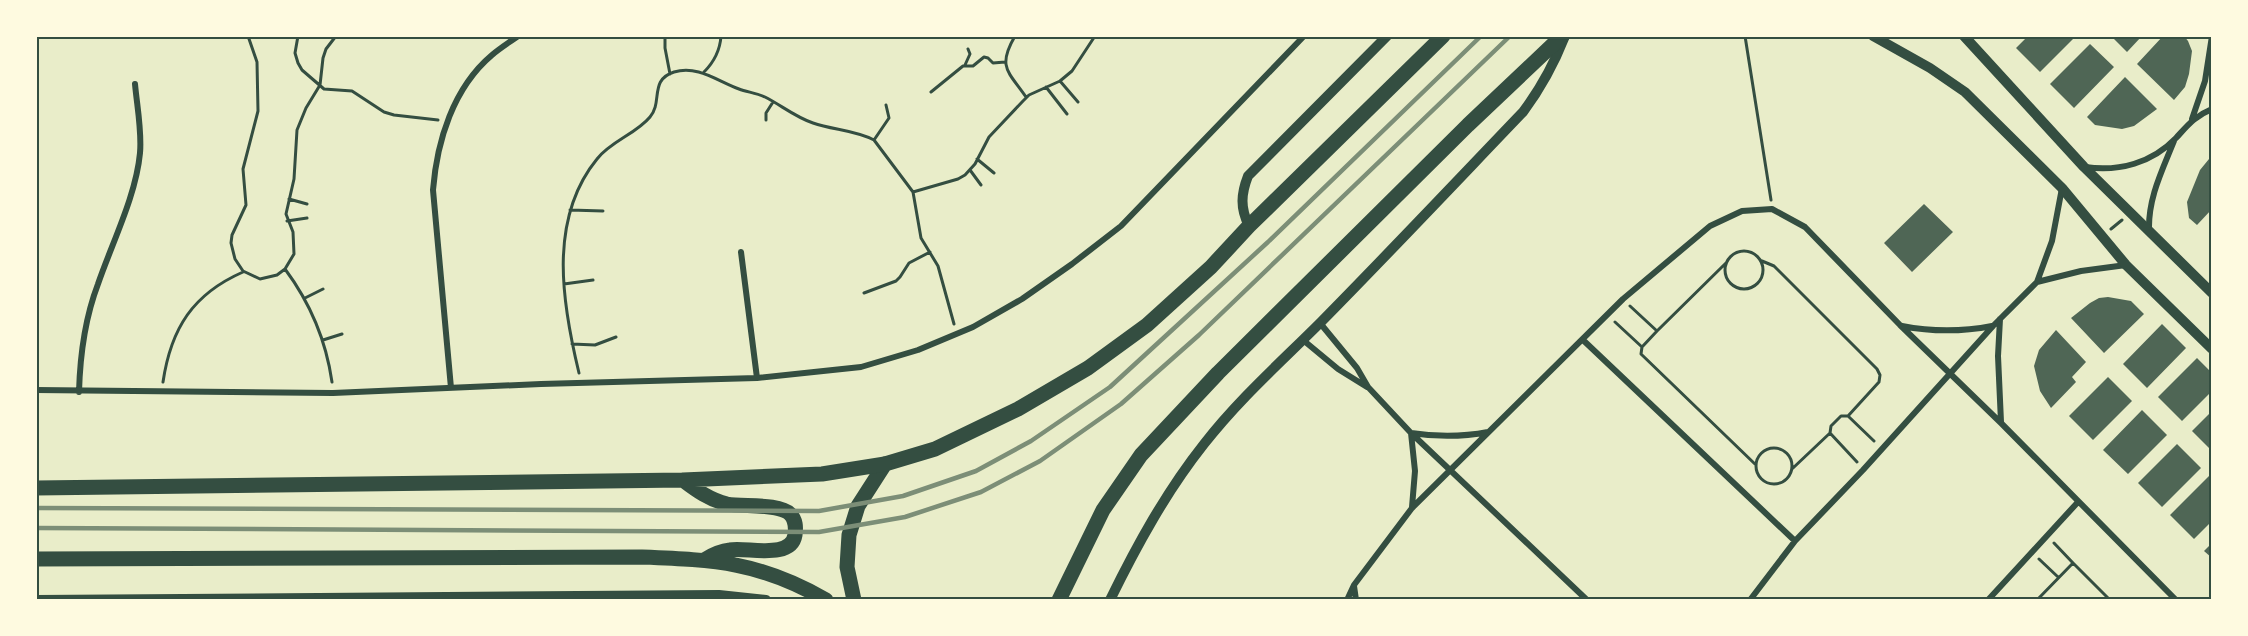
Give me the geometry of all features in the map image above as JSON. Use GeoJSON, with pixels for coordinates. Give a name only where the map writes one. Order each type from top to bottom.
{"type":"FeatureCollection","features":[{"type":"Feature","properties":{"kind":"main road"},"geometry":{"type":"LineString","coordinates":[[36,488],[683,480],[822,474],[910,458],[959,439],[1018,409],[1088,368],[1147,325],[1178,299],[1443,36]]}},
{"type":"Feature","properties":{"kind":"main road"},"geometry":{"type":"LineString","coordinates":[[1059,600],[1103,510],[1148,447],[1268,323],[1496,98],[1563,36]]}},
{"type":"Feature","properties":{"kind":"main road"},"geometry":{"type":"LineString","coordinates":[[854,600],[847,567],[849,535],[858,506],[885,464]]}},
{"type":"Feature","properties":{"kind":"main road"},"geometry":{"type":"LineString","coordinates":[[683,480],[710,498],[725,503],[778,508],[790,514],[796,526],[795,539],[786,549],[772,551],[732,549],[714,554],[704,560]]}},
{"type":"Feature","properties":{"kind":"main road"},"geometry":{"type":"LineString","coordinates":[[36,559],[642,557],[704,560],[734,563],[762,570],[790,581],[826,600]]}},
{"type":"Feature","properties":{"kind":"street"},"geometry":{"type":"LineString","coordinates":[[451,388],[433,190],[435,166],[447,121],[473,76],[491,56],[519,36]]}},
{"type":"Feature","properties":{"kind":"street"},"geometry":{"type":"LineString","coordinates":[[36,390],[333,393],[756,378],[861,367],[918,350],[973,327],[1022,299],[1072,264],[1121,226],[1304,36]]}},
{"type":"Feature","properties":{"kind":"street"},"geometry":{"type":"LineString","coordinates":[[1249,226],[1242,202],[1242,190],[1248,176],[1387,36]]}},
{"type":"Feature","properties":{"kind":"street"},"geometry":{"type":"LineString","coordinates":[[1110,600],[1137,546],[1170,491],[1203,445],[1238,403],[1320,323],[1523,112],[1541,88],[1556,61],[1563,36]]}},
{"type":"Feature","properties":{"kind":"street"},"geometry":{"type":"LineString","coordinates":[[1873,36],[1930,68],[1965,92],[2062,188],[2126,265],[2212,349]]}},
{"type":"Feature","properties":{"kind":"street"},"geometry":{"type":"LineString","coordinates":[[1964,36],[2084,167],[2212,293]]}},
{"type":"Feature","properties":{"kind":"street"},"geometry":{"type":"LineString","coordinates":[[2192,120],[2205,81],[2212,36]]}},
{"type":"Feature","properties":{"kind":"street"},"geometry":{"type":"LineString","coordinates":[[79,392],[80,365],[89,313],[96,287],[136,176],[140,151],[135,84]]}},
{"type":"Feature","properties":{"kind":"street"},"geometry":{"type":"LineString","coordinates":[[2084,167],[2105,170],[2142,161],[2159,152],[2175,139],[2192,120],[2212,109]]}},
{"type":"Feature","properties":{"kind":"street"},"geometry":{"type":"LineString","coordinates":[[2149,232],[2149,214],[2153,195],[2175,139]]}},
{"type":"Feature","properties":{"kind":"street"},"geometry":{"type":"LineString","coordinates":[[1750,600],[1795,541],[1863,470],[2000,318],[2037,282],[2052,241],[2062,188]]}},
{"type":"Feature","properties":{"kind":"street"},"geometry":{"type":"LineString","coordinates":[[1347,600],[1354,585],[1412,508],[1623,299],[1710,226],[1742,211],[1772,208],[1805,226],[1900,325],[2001,423],[2176,600]]}},
{"type":"Feature","properties":{"kind":"street"},"geometry":{"type":"LineString","coordinates":[[741,252],[756,378]]}},
{"type":"Feature","properties":{"kind":"street"},"geometry":{"type":"LineString","coordinates":[[2037,282],[2081,271],[2126,265]]}},
{"type":"Feature","properties":{"kind":"street"},"geometry":{"type":"LineString","coordinates":[[2000,318],[1998,356],[2001,423]]}},
{"type":"Feature","properties":{"kind":"street"},"geometry":{"type":"LineString","coordinates":[[1320,323],[1358,368],[1368,387],[1411,434],[1587,600]]}},
{"type":"Feature","properties":{"kind":"street"},"geometry":{"type":"LineString","coordinates":[[1900,325],[1946,332],[1993,326]]}},
{"type":"Feature","properties":{"kind":"street"},"geometry":{"type":"LineString","coordinates":[[1303,340],[1344,373],[1368,387]]}},
{"type":"Feature","properties":{"kind":"street"},"geometry":{"type":"LineString","coordinates":[[1583,340],[1795,541]]}},
{"type":"Feature","properties":{"kind":"street"},"geometry":{"type":"LineString","coordinates":[[1411,434],[1466,436],[1489,432]]}},
{"type":"Feature","properties":{"kind":"street"},"geometry":{"type":"LineString","coordinates":[[1411,434],[1415,471],[1412,508]]}},
{"type":"Feature","properties":{"kind":"street"},"geometry":{"type":"LineString","coordinates":[[1988,600],[2078,502]]}},
{"type":"Feature","properties":{"kind":"street"},"geometry":{"type":"LineString","coordinates":[[1354,585],[1356,600]]}},
{"type":"Feature","properties":{"kind":"street"},"geometry":{"type":"LineString","coordinates":[[36,600],[720,595],[766,600]]}},
{"type":"Feature","properties":{"kind":"path"},"geometry":{"type":"LineString","coordinates":[[248,36],[257,62],[258,111],[243,169],[246,205],[232,235],[231,243],[235,259],[243,271],[260,279],[269,278],[285,269],[294,254],[295,243],[293,232],[287,221],[286,206],[294,179],[297,130],[306,108],[321,85],[322,58],[336,36]]}},
{"type":"Feature","properties":{"kind":"path"},"geometry":{"type":"LineString","coordinates":[[298,36],[295,43],[298,63],[309,76],[329,91],[344,89],[352,91],[384,112],[394,115],[447,121]]}},
{"type":"Feature","properties":{"kind":"path"},"geometry":{"type":"LineString","coordinates":[[665,36],[670,74]]}},
{"type":"Feature","properties":{"kind":"path"},"geometry":{"type":"LineString","coordinates":[[704,72],[714,61],[721,44],[721,36]]}},
{"type":"Feature","properties":{"kind":"path"},"geometry":{"type":"LineString","coordinates":[[1015,36],[1006,54],[1005,62],[1008,71],[1026,98]]}},
{"type":"Feature","properties":{"kind":"path"},"geometry":{"type":"LineString","coordinates":[[913,192],[958,179],[970,170],[988,138],[1026,98],[1060,81],[1072,71],[1095,36]]}},
{"type":"Feature","properties":{"kind":"path"},"geometry":{"type":"LineString","coordinates":[[1744,36],[1772,208]]}},
{"type":"Feature","properties":{"kind":"path"},"geometry":{"type":"LineString","coordinates":[[931,92],[965,65],[970,54],[968,49]]}},
{"type":"Feature","properties":{"kind":"path"},"geometry":{"type":"LineString","coordinates":[[965,65],[973,66],[987,57],[993,63],[1005,62]]}},
{"type":"Feature","properties":{"kind":"path"},"geometry":{"type":"LineString","coordinates":[[581,383],[572,344],[564,284],[564,239],[570,210],[581,182],[598,157],[649,118],[654,107],[658,86],[664,77],[690,71],[704,72],[773,102],[813,123],[865,135],[874,140],[913,192],[921,238],[943,281],[956,334]]}},
{"type":"Feature","properties":{"kind":"path"},"geometry":{"type":"LineString","coordinates":[[1060,81],[1078,102]]}},
{"type":"Feature","properties":{"kind":"path"},"geometry":{"type":"LineString","coordinates":[[1046,87],[1067,114]]}},
{"type":"Feature","properties":{"kind":"path"},"geometry":{"type":"LineString","coordinates":[[766,120],[766,113],[773,102]]}},
{"type":"Feature","properties":{"kind":"path"},"geometry":{"type":"LineString","coordinates":[[874,140],[888,118],[886,105]]}},
{"type":"Feature","properties":{"kind":"path"},"geometry":{"type":"LineString","coordinates":[[977,159],[994,173]]}},
{"type":"Feature","properties":{"kind":"path"},"geometry":{"type":"LineString","coordinates":[[970,170],[981,185]]}},
{"type":"Feature","properties":{"kind":"path"},"geometry":{"type":"LineString","coordinates":[[289,199],[307,204]]}},
{"type":"Feature","properties":{"kind":"path"},"geometry":{"type":"LineString","coordinates":[[570,210],[603,211]]}},
{"type":"Feature","properties":{"kind":"path"},"geometry":{"type":"LineString","coordinates":[[2103,237],[2130,212]]}},
{"type":"Feature","properties":{"kind":"path"},"geometry":{"type":"LineString","coordinates":[[287,221],[307,218]]}},
{"type":"Feature","properties":{"kind":"path"},"geometry":{"type":"LineString","coordinates":[[1726,263],[1726,278],[1731,284],[1745,289],[1758,283],[1764,269],[1757,255],[1743,250],[1730,256],[1726,263],[1642,347],[1641,354],[1756,465],[1760,478],[1773,485],[1786,480],[1792,468],[1830,433]]}},
{"type":"Feature","properties":{"kind":"path"},"geometry":{"type":"LineString","coordinates":[[864,293],[896,281],[909,263],[930,252]]}},
{"type":"Feature","properties":{"kind":"path"},"geometry":{"type":"LineString","coordinates":[[1762,261],[1774,266],[1877,369],[1880,375],[1879,382],[1848,416]]}},
{"type":"Feature","properties":{"kind":"path"},"geometry":{"type":"LineString","coordinates":[[285,269],[305,298],[323,340],[333,393]]}},
{"type":"Feature","properties":{"kind":"path"},"geometry":{"type":"LineString","coordinates":[[161,392],[171,345],[184,318],[217,285],[243,271]]}},
{"type":"Feature","properties":{"kind":"path"},"geometry":{"type":"LineString","coordinates":[[564,284],[593,280]]}},
{"type":"Feature","properties":{"kind":"path"},"geometry":{"type":"LineString","coordinates":[[305,298],[323,289]]}},
{"type":"Feature","properties":{"kind":"path"},"geometry":{"type":"LineString","coordinates":[[1623,299],[1657,331]]}},
{"type":"Feature","properties":{"kind":"path"},"geometry":{"type":"LineString","coordinates":[[1607,315],[1642,347]]}},
{"type":"Feature","properties":{"kind":"path"},"geometry":{"type":"LineString","coordinates":[[323,340],[342,334]]}},
{"type":"Feature","properties":{"kind":"path"},"geometry":{"type":"LineString","coordinates":[[572,344],[595,345],[616,337]]}},
{"type":"Feature","properties":{"kind":"path"},"geometry":{"type":"LineString","coordinates":[[1863,470],[1830,433],[1830,426],[1841,416],[1848,416],[1882,448]]}},
{"type":"Feature","properties":{"kind":"path"},"geometry":{"type":"LineString","coordinates":[[1756,465],[1762,453],[1776,448],[1788,454],[1792,468]]}},
{"type":"Feature","properties":{"kind":"path"},"geometry":{"type":"LineString","coordinates":[[2046,536],[2110,600]]}},
{"type":"Feature","properties":{"kind":"path"},"geometry":{"type":"LineString","coordinates":[[2031,551],[2059,577]]}},
{"type":"Feature","properties":{"kind":"path"},"geometry":{"type":"LineString","coordinates":[[2037,600],[2073,563]]}},
{"type":"Feature","properties":{"kind":"building"},"geometry":{"type":"Polygon","coordinates":[[[2028,36],[2076,36],[2040,72],[2016,48],[2028,36]]]}},
{"type":"Feature","properties":{"kind":"building"},"geometry":{"type":"Polygon","coordinates":[[[2111,36],[2142,36],[2127,52],[2111,36]]]}},
{"type":"Feature","properties":{"kind":"building"},"geometry":{"type":"Polygon","coordinates":[[[2163,36],[2184,36],[2192,51],[2185,87],[2174,100],[2137,64],[2163,36]]]}},
{"type":"Feature","properties":{"kind":"building"},"geometry":{"type":"Polygon","coordinates":[[[2090,44],[2114,67],[2074,108],[2050,84],[2090,44]]]}},
{"type":"Feature","properties":{"kind":"building"},"geometry":{"type":"Polygon","coordinates":[[[2125,77],[2157,109],[2134,126],[2122,129],[2095,125],[2087,117],[2125,77]]]}},
{"type":"Feature","properties":{"kind":"building"},"geometry":{"type":"Polygon","coordinates":[[[2209,159],[2212,162],[2212,209],[2197,225],[2189,218],[2187,202],[2200,170],[2209,159]]]}},
{"type":"Feature","properties":{"kind":"building"},"geometry":{"type":"Polygon","coordinates":[[[1924,204],[1953,232],[1912,272],[1884,243],[1924,204]]]}},
{"type":"Feature","properties":{"kind":"building"},"geometry":{"type":"Polygon","coordinates":[[[2108,297],[2131,301],[2144,314],[2104,353],[2071,318],[2090,303],[2099,298],[2108,297]]]}},
{"type":"Feature","properties":{"kind":"building"},"geometry":{"type":"Polygon","coordinates":[[[2162,324],[2186,348],[2147,388],[2123,364],[2162,324]]]}},
{"type":"Feature","properties":{"kind":"building"},"geometry":{"type":"Polygon","coordinates":[[[2056,330],[2086,362],[2072,377],[2076,382],[2051,408],[2040,391],[2034,366],[2039,350],[2056,330]]]}},
{"type":"Feature","properties":{"kind":"building"},"geometry":{"type":"Polygon","coordinates":[[[2197,358],[2212,373],[2212,391],[2182,421],[2158,397],[2197,358]]]}},
{"type":"Feature","properties":{"kind":"building"},"geometry":{"type":"Polygon","coordinates":[[[2108,377],[2132,401],[2093,440],[2069,416],[2108,377]]]}},
{"type":"Feature","properties":{"kind":"building"},"geometry":{"type":"Polygon","coordinates":[[[2142,410],[2167,435],[2128,474],[2103,450],[2142,410]]]}},
{"type":"Feature","properties":{"kind":"building"},"geometry":{"type":"Polygon","coordinates":[[[2212,411],[2212,451],[2192,431],[2212,411]]]}},
{"type":"Feature","properties":{"kind":"building"},"geometry":{"type":"Polygon","coordinates":[[[2177,444],[2201,468],[2162,507],[2138,483],[2177,444]]]}},
{"type":"Feature","properties":{"kind":"building"},"geometry":{"type":"Polygon","coordinates":[[[2209,476],[2212,479],[2212,521],[2194,539],[2170,515],[2209,476]]]}},
{"type":"Feature","properties":{"kind":"building"},"geometry":{"type":"Polygon","coordinates":[[[2212,543],[2212,558],[2204,551],[2212,543]]]}},
{"type":"Feature","properties":{"kind":"railway"},"geometry":{"type":"LineString","coordinates":[[36,508],[819,511],[903,496],[976,471],[1031,441],[1110,387],[1268,242],[1481,36]]}},
{"type":"Feature","properties":{"kind":"railway"},"geometry":{"type":"LineString","coordinates":[[36,528],[819,532],[905,517],[981,492],[1040,461],[1121,404],[1199,335],[1510,36]]}}]}
